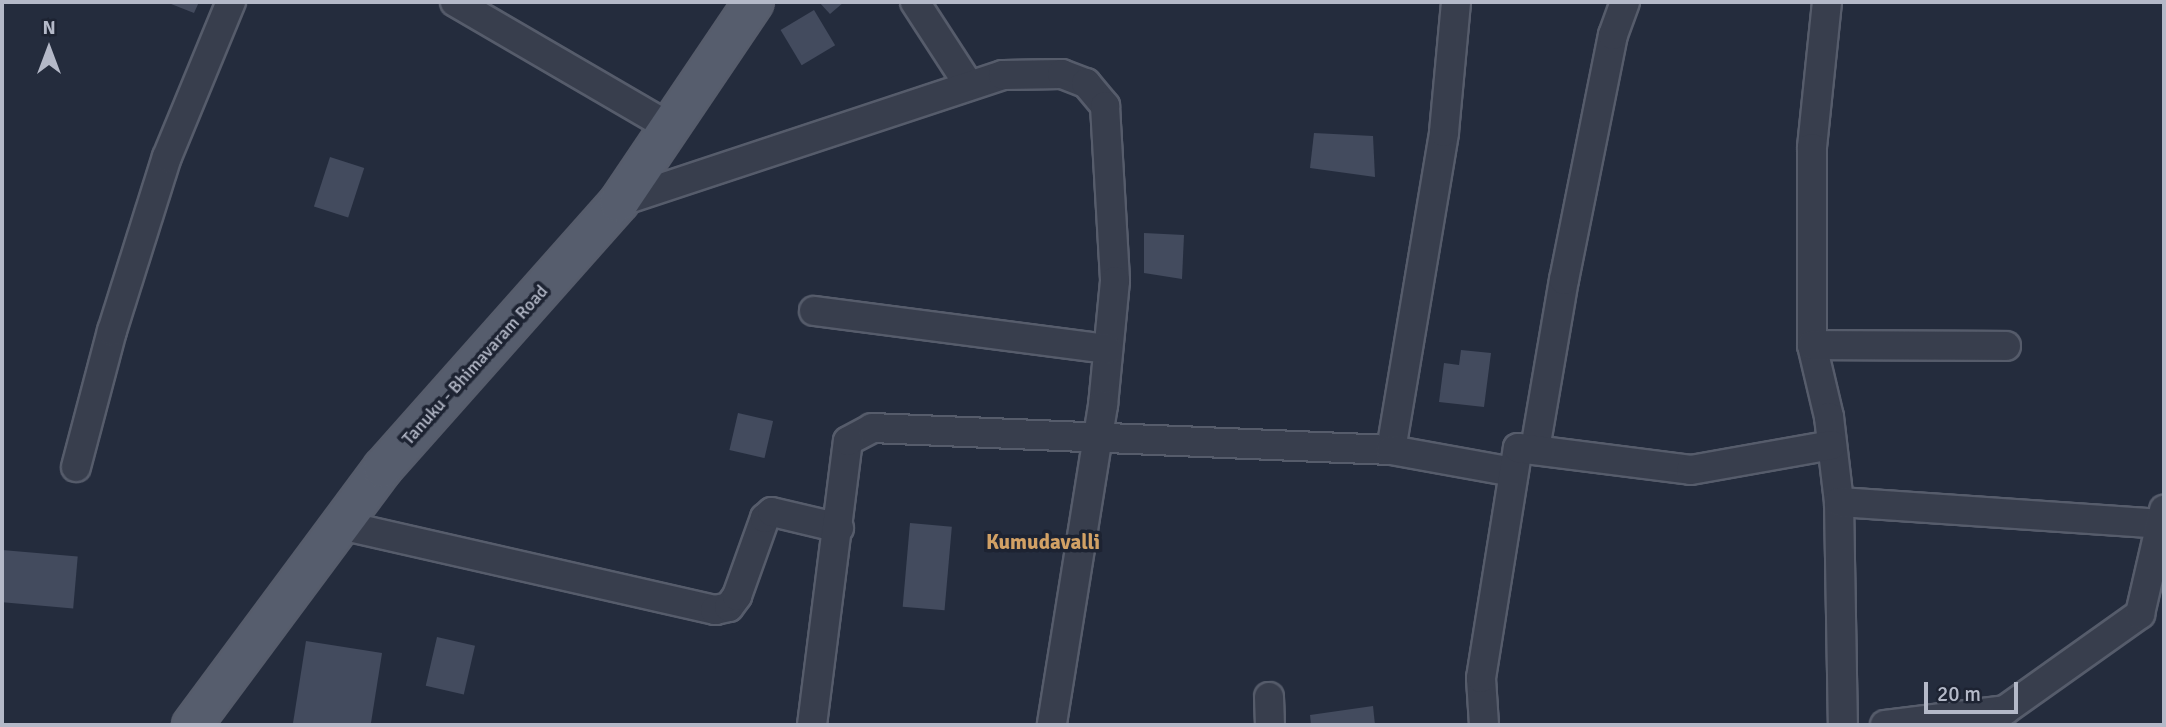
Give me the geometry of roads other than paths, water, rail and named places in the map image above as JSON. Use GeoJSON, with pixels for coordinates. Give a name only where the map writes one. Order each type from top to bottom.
{"type":"FeatureCollection","features":[{"type":"Feature","properties":{"kind":"main road","name":"Tanuku - Bhimavaram Road"},"geometry":{"type":"LineString","coordinates":[[192,725],[383,468],[620,202],[754,2]]}},
{"type":"Feature","properties":{"kind":"street"},"geometry":{"type":"LineString","coordinates":[[76,467],[112,331],[167,156],[232,2]]}},
{"type":"Feature","properties":{"kind":"street"},"geometry":{"type":"LineString","coordinates":[[455,2],[670,127]]}},
{"type":"Feature","properties":{"kind":"street"},"geometry":{"type":"LineString","coordinates":[[915,2],[969,85]]}},
{"type":"Feature","properties":{"kind":"street"},"geometry":{"type":"LineString","coordinates":[[1391,450],[1444,132],[1455,2]]}},
{"type":"Feature","properties":{"kind":"street"},"geometry":{"type":"LineString","coordinates":[[1535,449],[1563,280],[1613,35],[1625,2]]}},
{"type":"Feature","properties":{"kind":"street"},"geometry":{"type":"LineString","coordinates":[[1827,2],[1812,148],[1812,345],[1832,445],[1839,502],[1843,725]]}},
{"type":"Feature","properties":{"kind":"street"},"geometry":{"type":"LineString","coordinates":[[620,202],[888,117],[969,85],[1003,75],[1062,74],[1086,83],[1105,106],[1115,281],[1097,437],[1052,725]]}},
{"type":"Feature","properties":{"kind":"street"},"geometry":{"type":"LineString","coordinates":[[814,311],[1108,349]]}},
{"type":"Feature","properties":{"kind":"street"},"geometry":{"type":"LineString","coordinates":[[1812,345],[2006,346]]}},
{"type":"Feature","properties":{"kind":"street"},"geometry":{"type":"LineString","coordinates":[[812,725],[848,441],[872,428],[1391,450],[1513,472]]}},
{"type":"Feature","properties":{"kind":"street"},"geometry":{"type":"LineString","coordinates":[[1484,725],[1481,678],[1518,448],[1691,470],[1832,445]]}},
{"type":"Feature","properties":{"kind":"street"},"geometry":{"type":"LineString","coordinates":[[1839,502],[2163,517],[2140,614],[2005,710],[1885,725]]}},
{"type":"Feature","properties":{"kind":"street"},"geometry":{"type":"LineString","coordinates":[[341,525],[715,610],[729,607],[737,596],[765,518],[772,512],[839,528]]}},
{"type":"Feature","properties":{"kind":"street"},"geometry":{"type":"LineString","coordinates":[[1269,697],[1270,725]]}},
{"type":"Feature","properties":{"kind":"district","name":"Kumudavalli"},"geometry":{"type":"Point","coordinates":[1043,542]}}]}
